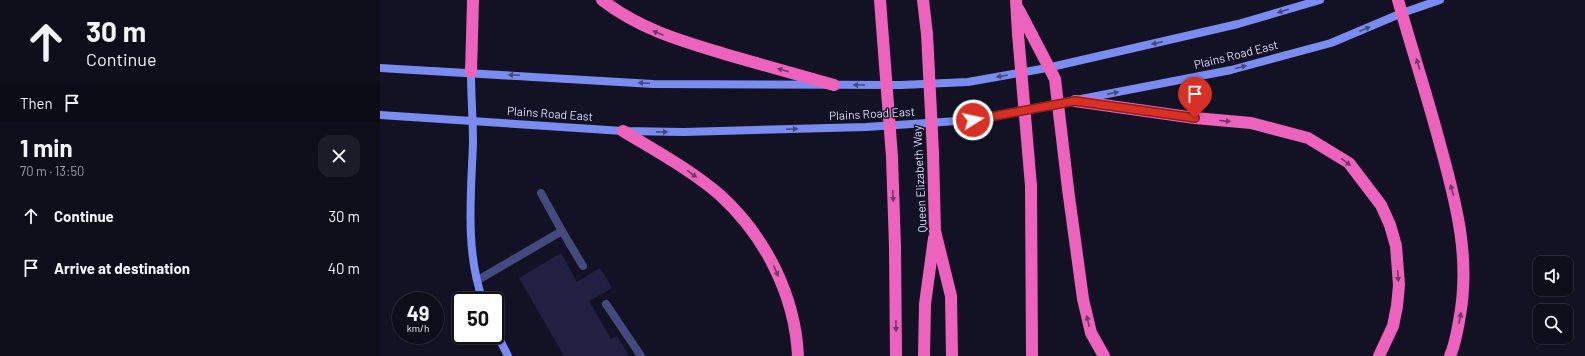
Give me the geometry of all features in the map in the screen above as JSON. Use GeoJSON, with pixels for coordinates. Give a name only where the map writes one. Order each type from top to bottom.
{"type":"FeatureCollection","features":[{"type":"Feature","properties":{"kind":"highway"},"geometry":{"type":"LineString","coordinates":[[471,72],[473,0]]}},
{"type":"Feature","properties":{"kind":"highway"},"geometry":{"type":"LineString","coordinates":[[602,0],[642,26],[671,38],[834,85]]}},
{"type":"Feature","properties":{"kind":"highway"},"geometry":{"type":"LineString","coordinates":[[880,0],[892,157],[896,356]]}},
{"type":"Feature","properties":{"kind":"highway","name":"Queen Elizabeth Way"},"geometry":{"type":"LineString","coordinates":[[924,0],[933,153],[935,231],[951,296],[952,356]]}},
{"type":"Feature","properties":{"kind":"highway"},"geometry":{"type":"LineString","coordinates":[[1398,0],[1432,112],[1457,206],[1463,251],[1464,299],[1454,347],[1450,356]]}},
{"type":"Feature","properties":{"kind":"highway"},"geometry":{"type":"LineString","coordinates":[[1016,2],[1031,186],[1032,356]]}},
{"type":"Feature","properties":{"kind":"highway"},"geometry":{"type":"LineString","coordinates":[[1016,2],[1055,79],[1083,299],[1091,332],[1104,356]]}},
{"type":"Feature","properties":{"kind":"highway"},"geometry":{"type":"LineString","coordinates":[[1075,101],[1195,118],[1251,123],[1308,138],[1349,163],[1381,205],[1390,225],[1396,246],[1399,286],[1397,306],[1393,326],[1379,356]]}},
{"type":"Feature","properties":{"kind":"highway"},"geometry":{"type":"LineString","coordinates":[[623,131],[683,168],[710,187],[733,208],[754,232],[768,255],[789,304],[798,343],[798,356]]}},
{"type":"Feature","properties":{"kind":"highway"},"geometry":{"type":"LineString","coordinates":[[924,356],[925,304],[935,231]]}},
{"type":"Feature","properties":{"kind":"main road"},"geometry":{"type":"LineString","coordinates":[[380,68],[471,72],[653,84],[901,85],[968,82],[1047,68],[1230,26],[1320,0]]}},
{"type":"Feature","properties":{"kind":"main road","name":"Plains Road East"},"geometry":{"type":"LineString","coordinates":[[380,115],[623,131],[684,132],[866,127],[973,120],[1231,70],[1331,43],[1402,13],[1440,0]]}},
{"type":"Feature","properties":{"kind":"main road"},"geometry":{"type":"LineString","coordinates":[[471,72],[472,120],[470,214],[473,257],[481,292]]}},
{"type":"Feature","properties":{"kind":"main road"},"geometry":{"type":"LineString","coordinates":[[502,344],[508,356]]}},
{"type":"Feature","properties":{"kind":"lane"},"geometry":{"type":"LineString","coordinates":[[541,192],[583,266]]}},
{"type":"Feature","properties":{"kind":"lane"},"geometry":{"type":"LineString","coordinates":[[478,280],[562,231]]}},
{"type":"Feature","properties":{"kind":"lane"},"geometry":{"type":"LineString","coordinates":[[606,304],[641,356]]}},
{"type":"Feature","properties":{"kind":"building"},"geometry":{"type":"Polygon","coordinates":[[[561,253],[577,282],[600,268],[612,288],[589,301],[611,339],[617,336],[629,356],[564,356],[519,278],[561,253]]]}},
{"type":"Feature","properties":{"kind":"route"},"geometry":{"type":"LineString","coordinates":[[973,120],[1075,101],[1195,118]]}}]}
